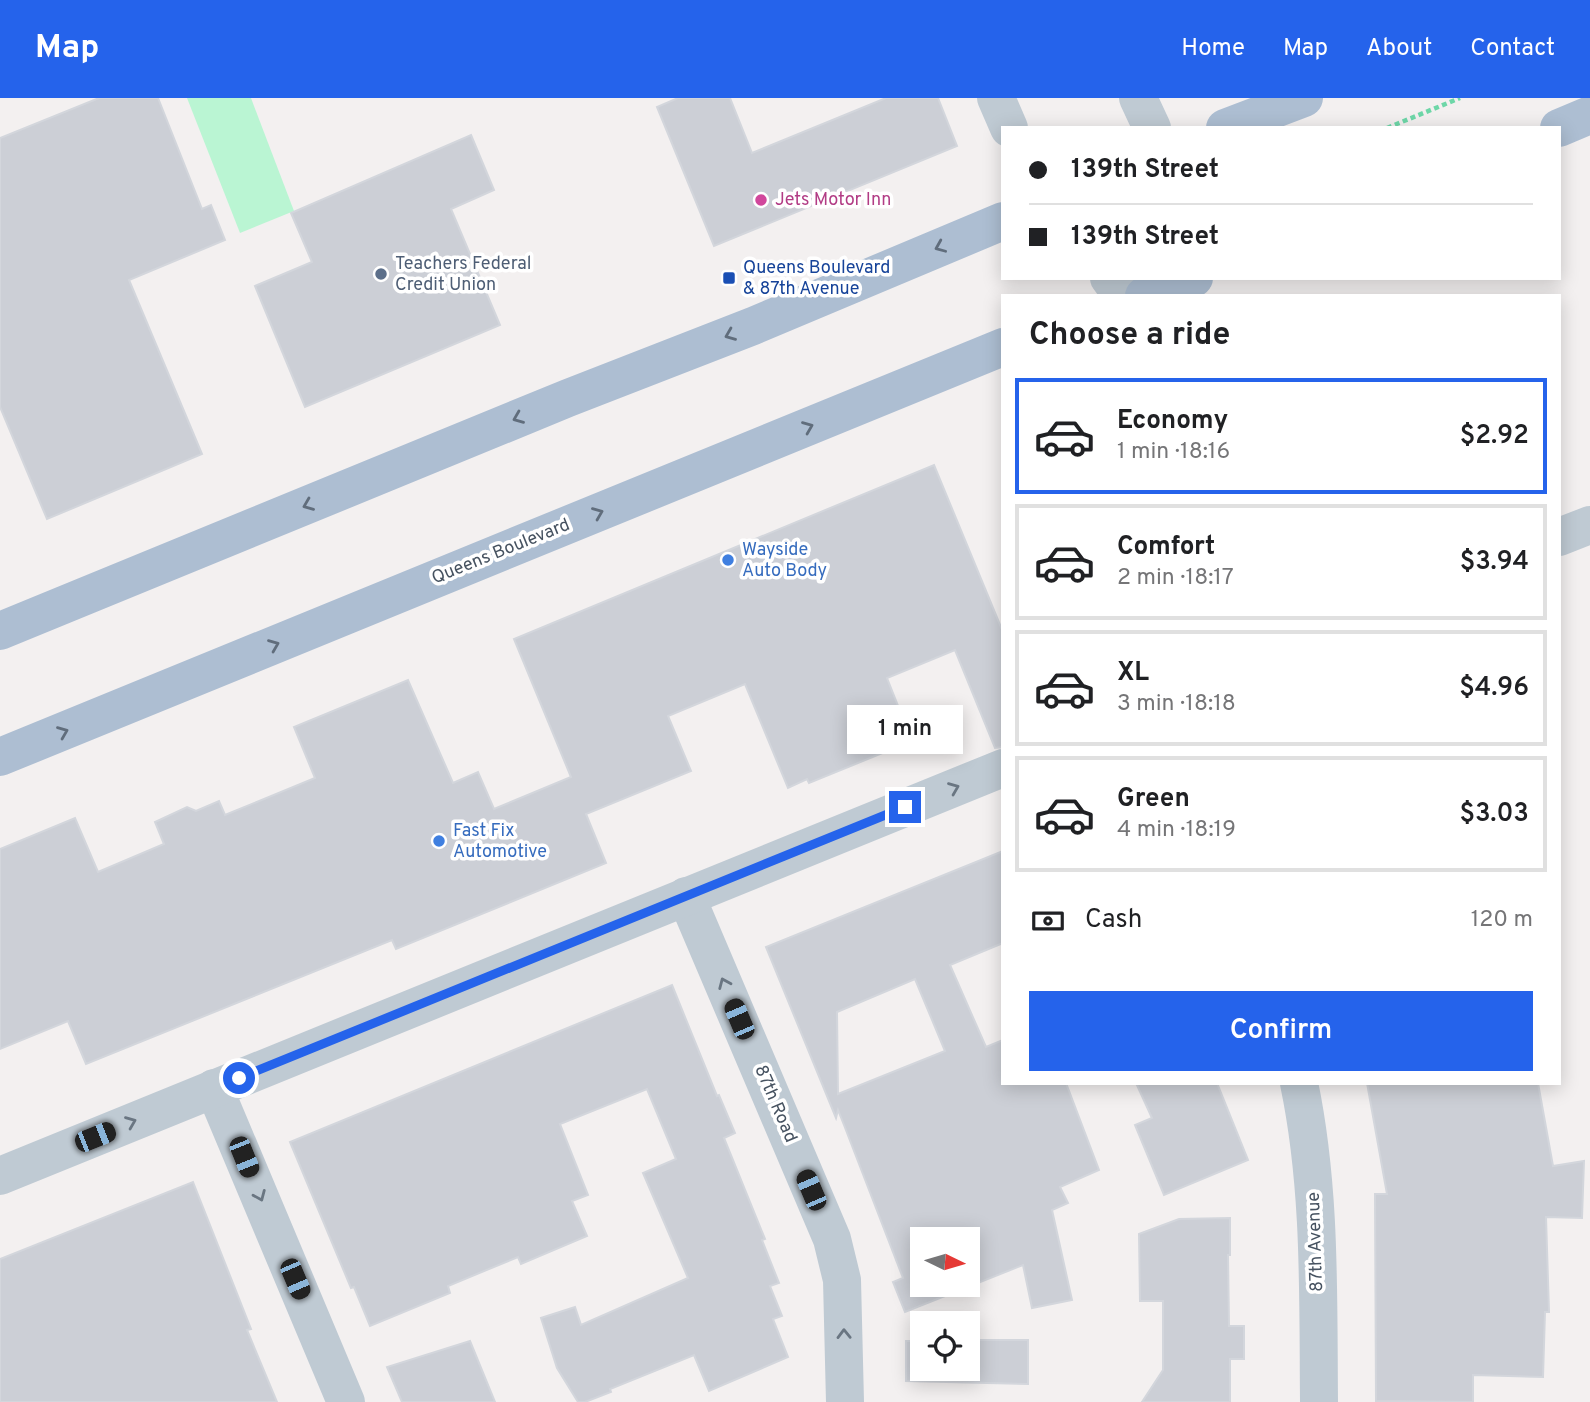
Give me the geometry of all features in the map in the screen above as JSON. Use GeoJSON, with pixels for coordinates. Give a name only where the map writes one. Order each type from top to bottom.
{"type":"FeatureCollection","features":[{"type":"Feature","properties":{"kind":"main road"},"geometry":{"type":"LineString","coordinates":[[1230,126],[1304,98]]}},
{"type":"Feature","properties":{"kind":"main road"},"geometry":{"type":"LineString","coordinates":[[1561,127],[1590,115]]}},
{"type":"Feature","properties":{"kind":"main road"},"geometry":{"type":"LineString","coordinates":[[0,631],[568,398],[753,326],[1001,222]]}},
{"type":"Feature","properties":{"kind":"main road"},"geometry":{"type":"LineString","coordinates":[[1150,294],[1188,280]]}},
{"type":"Feature","properties":{"kind":"main road","name":"Queens Boulevard"},"geometry":{"type":"LineString","coordinates":[[0,757],[1001,348]]}},
{"type":"Feature","properties":{"kind":"street"},"geometry":{"type":"LineString","coordinates":[[996,98],[1008,126]]}},
{"type":"Feature","properties":{"kind":"street"},"geometry":{"type":"LineString","coordinates":[[1138,98],[1151,126]]}},
{"type":"Feature","properties":{"kind":"street"},"geometry":{"type":"LineString","coordinates":[[1561,536],[1590,525]]}},
{"type":"Feature","properties":{"kind":"street"},"geometry":{"type":"LineString","coordinates":[[0,1176],[1001,769]]}},
{"type":"Feature","properties":{"kind":"street","name":"87th Road"},"geometry":{"type":"LineString","coordinates":[[686,896],[832,1239],[842,1280],[845,1402]]}},
{"type":"Feature","properties":{"kind":"street","name":"87th Avenue"},"geometry":{"type":"LineString","coordinates":[[1299,1085],[1314,1184],[1318,1265],[1319,1402]]}},
{"type":"Feature","properties":{"kind":"street"},"geometry":{"type":"LineString","coordinates":[[214,1088],[346,1402]]}},
{"type":"Feature","properties":{"kind":"path"},"geometry":{"type":"LineString","coordinates":[[1392,126],[1460,98]]}},
{"type":"Feature","properties":{"kind":"green space"},"geometry":{"type":"Polygon","coordinates":[[[187,98],[251,98],[294,211],[240,233],[187,98]]]}},
{"type":"Feature","properties":{"kind":"building"},"geometry":{"type":"Polygon","coordinates":[[[99,98],[158,98],[202,209],[211,205],[225,240],[129,280],[202,454],[47,519],[0,407],[0,138],[99,98]]]}},
{"type":"Feature","properties":{"kind":"building","name":"Jets Motor Inn"},"geometry":{"type":"Polygon","coordinates":[[[678,98],[730,98],[752,153],[886,98],[938,98],[957,146],[714,246],[657,107],[678,98]]]}},
{"type":"Feature","properties":{"kind":"building","name":"Teachers Federal Credit Union"},"geometry":{"type":"Polygon","coordinates":[[[471,135],[494,190],[451,209],[500,325],[305,407],[255,286],[312,262],[291,213],[471,135]]]}},
{"type":"Feature","properties":{"kind":"building"},"geometry":{"type":"Polygon","coordinates":[[[934,465],[1001,627],[1001,747],[995,748],[955,650],[887,678],[912,741],[809,783],[807,779],[788,788],[745,684],[668,716],[691,771],[586,814],[606,863],[396,949],[392,940],[86,1064],[68,1021],[0,1049],[0,849],[75,818],[98,872],[164,844],[155,822],[187,807],[196,811],[219,801],[225,815],[315,778],[294,727],[408,680],[453,783],[478,772],[494,809],[571,777],[514,639],[934,465]]]}},
{"type":"Feature","properties":{"kind":"building"},"geometry":{"type":"Polygon","coordinates":[[[1001,852],[1001,944],[950,965],[986,1047],[1001,1041],[1001,1085],[1067,1085],[1099,1170],[1060,1187],[1068,1203],[1052,1210],[1072,1300],[1032,1308],[1023,1265],[980,1282],[980,1227],[910,1227],[910,1297],[943,1297],[905,1312],[893,1282],[903,1278],[838,1110],[836,1118],[766,947],[1001,852]],[[915,979],[837,1012],[838,1094],[945,1051],[915,979]]]}},
{"type":"Feature","properties":{"kind":"building"},"geometry":{"type":"Polygon","coordinates":[[[672,985],[735,1133],[724,1138],[765,1239],[762,1240],[779,1283],[770,1286],[782,1316],[773,1319],[788,1357],[709,1391],[694,1355],[585,1402],[578,1402],[557,1368],[541,1318],[575,1307],[581,1325],[688,1278],[643,1173],[676,1159],[647,1089],[560,1124],[588,1195],[572,1201],[587,1236],[521,1264],[518,1257],[448,1286],[450,1293],[370,1326],[354,1287],[351,1288],[290,1142],[672,985]]]}},
{"type":"Feature","properties":{"kind":"building"},"geometry":{"type":"Polygon","coordinates":[[[1137,1085],[1218,1085],[1248,1160],[1164,1195],[1135,1125],[1152,1118],[1137,1085]]]}},
{"type":"Feature","properties":{"kind":"building"},"geometry":{"type":"Polygon","coordinates":[[[1367,1085],[1538,1085],[1553,1166],[1584,1161],[1582,1218],[1546,1217],[1549,1312],[1545,1312],[1543,1377],[1473,1375],[1473,1402],[1376,1401],[1375,1194],[1387,1194],[1367,1085]]]}},
{"type":"Feature","properties":{"kind":"building"},"geometry":{"type":"Polygon","coordinates":[[[193,1182],[251,1329],[247,1330],[277,1402],[0,1402],[0,1259],[193,1182]]]}},
{"type":"Feature","properties":{"kind":"building"},"geometry":{"type":"Polygon","coordinates":[[[1230,1218],[1229,1326],[1244,1326],[1244,1359],[1230,1359],[1230,1402],[1142,1402],[1163,1370],[1163,1301],[1140,1301],[1139,1234],[1179,1219],[1230,1218]]]}},
{"type":"Feature","properties":{"kind":"building"},"geometry":{"type":"Polygon","coordinates":[[[980,1340],[1028,1340],[1028,1384],[906,1381],[906,1341],[910,1341],[910,1381],[980,1381],[980,1340]]]}},
{"type":"Feature","properties":{"kind":"building"},"geometry":{"type":"Polygon","coordinates":[[[470,1341],[495,1402],[402,1402],[387,1367],[470,1341]]]}},
{"type":"Feature","properties":{"kind":"place","name":"Jets Motor Inn"},"geometry":{"type":"Point","coordinates":[761,200]}},
{"type":"Feature","properties":{"kind":"place","name":"Teachers Federal Credit Union"},"geometry":{"type":"Point","coordinates":[381,274]}},
{"type":"Feature","properties":{"kind":"place","name":"Queens Boulevard & 87th Avenue"},"geometry":{"type":"Point","coordinates":[729,278]}},
{"type":"Feature","properties":{"kind":"place","name":"Wayside Auto Body"},"geometry":{"type":"Point","coordinates":[728,560]}},
{"type":"Feature","properties":{"kind":"place","name":"Fast Fix Automotive"},"geometry":{"type":"Point","coordinates":[439,841]}},
{"type":"Feature","properties":{"kind":"route"},"geometry":{"type":"LineString","coordinates":[[239,1078],[905,807]]}}]}
